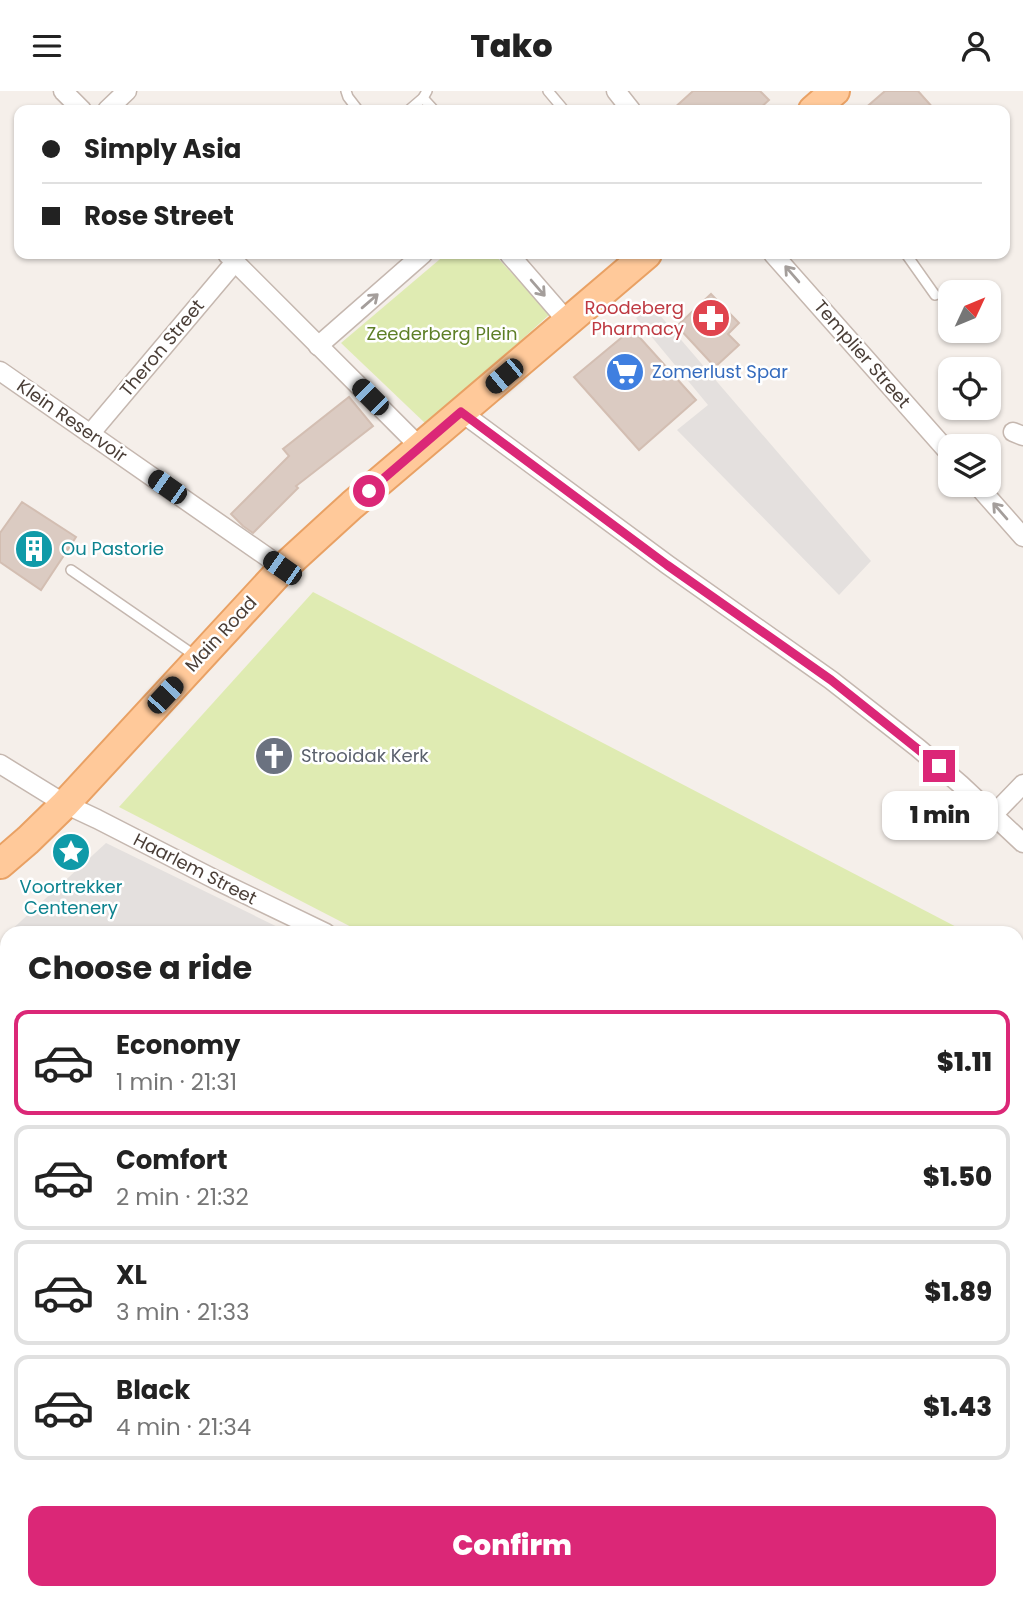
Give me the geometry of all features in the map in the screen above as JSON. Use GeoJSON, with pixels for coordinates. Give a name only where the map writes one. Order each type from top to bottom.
{"type":"FeatureCollection","features":[{"type":"Feature","properties":{"kind":"main road","name":"Main Road"},"geometry":{"type":"LineString","coordinates":[[0,864],[65,804],[282,568],[352,505],[641,259]]}},
{"type":"Feature","properties":{"kind":"street"},"geometry":{"type":"LineString","coordinates":[[63,91],[77,105]]}},
{"type":"Feature","properties":{"kind":"street"},"geometry":{"type":"LineString","coordinates":[[112,105],[127,91]]}},
{"type":"Feature","properties":{"kind":"street"},"geometry":{"type":"LineString","coordinates":[[616,91],[627,105]]}},
{"type":"Feature","properties":{"kind":"street","name":"Theron Street"},"geometry":{"type":"LineString","coordinates":[[90,434],[229,259]]}},
{"type":"Feature","properties":{"kind":"street"},"geometry":{"type":"LineString","coordinates":[[231,259],[421,448]]}},
{"type":"Feature","properties":{"kind":"street"},"geometry":{"type":"LineString","coordinates":[[318,346],[417,259]]}},
{"type":"Feature","properties":{"kind":"street"},"geometry":{"type":"LineString","coordinates":[[513,259],[568,322]]}},
{"type":"Feature","properties":{"kind":"street","name":"Templier Street"},"geometry":{"type":"LineString","coordinates":[[777,259],[938,440]]}},
{"type":"Feature","properties":{"kind":"street","name":"Klein Reservoir"},"geometry":{"type":"LineString","coordinates":[[0,371],[282,568]]}},
{"type":"Feature","properties":{"kind":"street"},"geometry":{"type":"LineString","coordinates":[[461,412],[667,565],[831,680],[918,748],[1023,843]]}},
{"type":"Feature","properties":{"kind":"street"},"geometry":{"type":"LineString","coordinates":[[988,497],[1023,537]]}},
{"type":"Feature","properties":{"kind":"street","name":"Haarlem Street"},"geometry":{"type":"LineString","coordinates":[[0,764],[65,804],[311,926]]}},
{"type":"Feature","properties":{"kind":"street"},"geometry":{"type":"LineString","coordinates":[[993,815],[1023,783]]}},
{"type":"Feature","properties":{"kind":"lane"},"geometry":{"type":"LineString","coordinates":[[548,91],[560,105]]}},
{"type":"Feature","properties":{"kind":"lane"},"geometry":{"type":"LineString","coordinates":[[910,259],[935,295]]}},
{"type":"Feature","properties":{"kind":"lane"},"geometry":{"type":"LineString","coordinates":[[71,570],[199,658]]}},
{"type":"Feature","properties":{"kind":"green space","name":"Zeederberg Plein"},"geometry":{"type":"Polygon","coordinates":[[[440,259],[499,259],[550,314],[427,425],[341,343],[440,259]]]}},
{"type":"Feature","properties":{"kind":"green space"},"geometry":{"type":"Polygon","coordinates":[[[313,592],[955,926],[349,926],[119,807],[313,592]]]}},
{"type":"Feature","properties":{"kind":"shaded area"},"geometry":{"type":"Polygon","coordinates":[[[652,306],[871,561],[839,595],[677,430],[708,405],[636,318],[652,306]]]}},
{"type":"Feature","properties":{"kind":"shaded area"},"geometry":{"type":"Polygon","coordinates":[[[106,843],[276,926],[16,926],[106,843]]]}},
{"type":"Feature","properties":{"kind":"building"},"geometry":{"type":"Polygon","coordinates":[[[693,91],[760,91],[769,100],[764,105],[678,105],[693,91]]]}},
{"type":"Feature","properties":{"kind":"building"},"geometry":{"type":"Polygon","coordinates":[[[885,91],[918,91],[931,105],[869,105],[885,91]]]}},
{"type":"Feature","properties":{"kind":"building"},"geometry":{"type":"Polygon","coordinates":[[[711,294],[739,323],[728,334],[739,345],[715,367],[677,326],[711,294]]]}},
{"type":"Feature","properties":{"kind":"building"},"geometry":{"type":"Polygon","coordinates":[[[632,329],[696,400],[639,450],[574,377],[632,329]]]}},
{"type":"Feature","properties":{"kind":"building"},"geometry":{"type":"Polygon","coordinates":[[[349,397],[373,426],[296,486],[298,488],[253,533],[243,526],[231,514],[289,456],[283,449],[349,397]]]}},
{"type":"Feature","properties":{"kind":"building","name":"Ou Pastorie"},"geometry":{"type":"Polygon","coordinates":[[[22,502],[76,537],[41,590],[0,562],[0,533],[22,502]]]}},
{"type":"Feature","properties":{"kind":"place","name":"Roodeberg Pharmacy"},"geometry":{"type":"Point","coordinates":[711,318]}},
{"type":"Feature","properties":{"kind":"place","name":"Zomerlust Spar"},"geometry":{"type":"Point","coordinates":[625,372]}},
{"type":"Feature","properties":{"kind":"place","name":"Ou Pastorie"},"geometry":{"type":"Point","coordinates":[34,549]}},
{"type":"Feature","properties":{"kind":"place","name":"Strooidak Kerk"},"geometry":{"type":"Point","coordinates":[274,756]}},
{"type":"Feature","properties":{"kind":"place","name":"Voortrekker Centenery"},"geometry":{"type":"Point","coordinates":[71,852]}},
{"type":"Feature","properties":{"kind":"route"},"geometry":{"type":"LineString","coordinates":[[369,491],[461,412],[667,565],[831,680],[939,766]]}}]}
